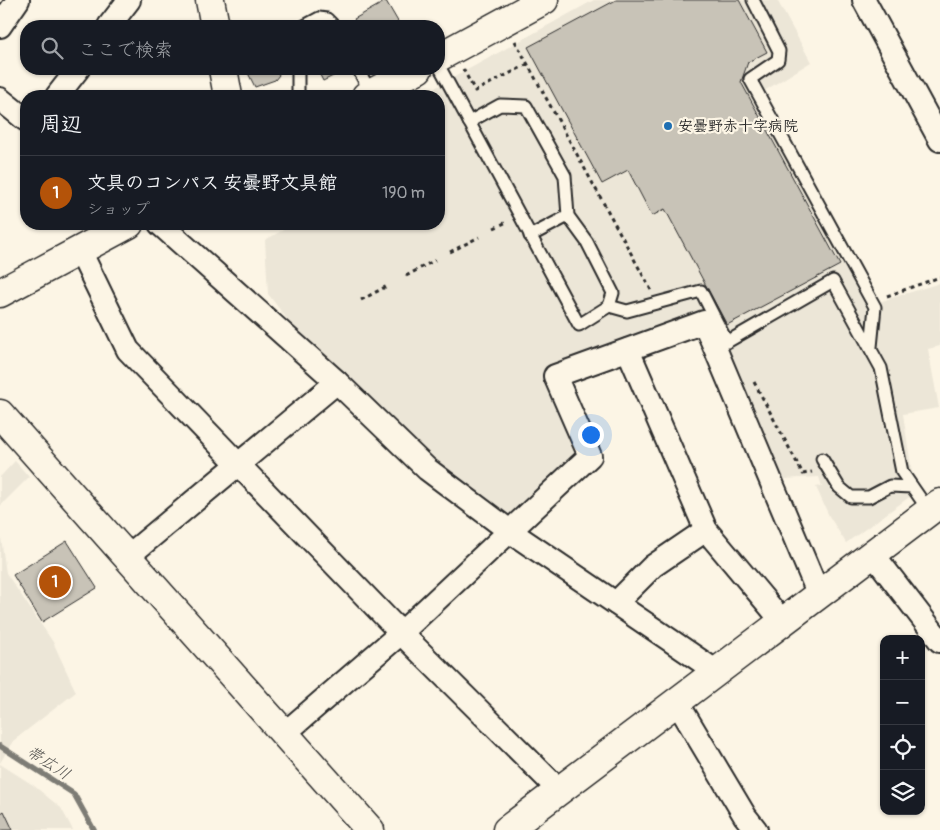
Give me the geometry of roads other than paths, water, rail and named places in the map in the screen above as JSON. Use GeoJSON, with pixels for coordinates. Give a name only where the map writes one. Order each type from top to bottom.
{"type":"FeatureCollection","features":[{"type":"Feature","properties":{"kind":"street"},"geometry":{"type":"LineString","coordinates":[[0,26],[18,0]]}},
{"type":"Feature","properties":{"kind":"street"},"geometry":{"type":"LineString","coordinates":[[114,20],[129,0]]}},
{"type":"Feature","properties":{"kind":"street"},"geometry":{"type":"LineString","coordinates":[[210,0],[214,20]]}},
{"type":"Feature","properties":{"kind":"street"},"geometry":{"type":"LineString","coordinates":[[451,62],[544,0]]}},
{"type":"Feature","properties":{"kind":"street"},"geometry":{"type":"LineString","coordinates":[[864,0],[940,140]]}},
{"type":"Feature","properties":{"kind":"street"},"geometry":{"type":"LineString","coordinates":[[62,90],[74,75]]}},
{"type":"Feature","properties":{"kind":"street"},"geometry":{"type":"LineString","coordinates":[[224,75],[227,90]]}},
{"type":"Feature","properties":{"kind":"street"},"geometry":{"type":"LineString","coordinates":[[378,90],[406,75]]}},
{"type":"Feature","properties":{"kind":"street"},"geometry":{"type":"LineString","coordinates":[[0,100],[20,115]]}},
{"type":"Feature","properties":{"kind":"street"},"geometry":{"type":"LineString","coordinates":[[0,293],[118,230]]}},
{"type":"Feature","properties":{"kind":"street"},"geometry":{"type":"LineString","coordinates":[[167,230],[337,382],[427,469],[511,532],[717,672]]}},
{"type":"Feature","properties":{"kind":"street"},"geometry":{"type":"LineString","coordinates":[[80,251],[128,350],[401,633],[560,790]]}},
{"type":"Feature","properties":{"kind":"street"},"geometry":{"type":"LineString","coordinates":[[285,733],[401,633],[590,456],[555,376],[704,322],[819,595]]}},
{"type":"Feature","properties":{"kind":"street"},"geometry":{"type":"LineString","coordinates":[[628,350],[706,530],[783,622]]}},
{"type":"Feature","properties":{"kind":"street"},"geometry":{"type":"LineString","coordinates":[[127,557],[337,382]]}},
{"type":"Feature","properties":{"kind":"street"},"geometry":{"type":"LineString","coordinates":[[0,414],[370,830]]}},
{"type":"Feature","properties":{"kind":"street"},"geometry":{"type":"LineString","coordinates":[[507,830],[935,507]]}},
{"type":"Feature","properties":{"kind":"street"},"geometry":{"type":"LineString","coordinates":[[616,603],[653,566],[706,530]]}},
{"type":"Feature","properties":{"kind":"street"},"geometry":{"type":"LineString","coordinates":[[873,554],[940,641]]}},
{"type":"Feature","properties":{"kind":"street"},"geometry":{"type":"LineString","coordinates":[[677,702],[745,816],[756,830]]}},
{"type":"Feature","properties":{"kind":"lane"},"geometry":{"type":"LineString","coordinates":[[754,0],[779,51],[778,60],[750,79],[875,307],[871,347]]}},
{"type":"Feature","properties":{"kind":"lane"},"geometry":{"type":"LineString","coordinates":[[315,20],[319,18],[327,20]]}},
{"type":"Feature","properties":{"kind":"lane"},"geometry":{"type":"LineString","coordinates":[[298,75],[298,90]]}},
{"type":"Feature","properties":{"kind":"lane"},"geometry":{"type":"LineString","coordinates":[[360,75],[366,90]]}},
{"type":"Feature","properties":{"kind":"lane"},"geometry":{"type":"LineString","coordinates":[[444,75],[530,236],[579,325],[609,306],[613,293],[587,242],[568,216],[565,176],[526,106],[500,105],[469,122]]}},
{"type":"Feature","properties":{"kind":"lane"},"geometry":{"type":"LineString","coordinates":[[530,236],[568,216]]}},
{"type":"Feature","properties":{"kind":"lane"},"geometry":{"type":"LineString","coordinates":[[609,306],[627,311],[700,291],[727,342],[834,281],[881,368],[902,472],[912,487],[935,507]]}},
{"type":"Feature","properties":{"kind":"lane"},"geometry":{"type":"LineString","coordinates":[[822,465],[839,487],[851,496],[869,497],[890,486],[912,487]]}},
{"type":"Feature","properties":{"kind":"waterway","name":"帯広川"},"geometry":{"type":"LineString","coordinates":[[0,746],[74,794],[94,830]]}},
{"type":"Feature","properties":{"kind":"place","name":"安曇野赤十字病院"},"geometry":{"type":"Point","coordinates":[668,126]}},
{"type":"Feature","properties":{"kind":"place","name":"文具のコンパス 安曇野文具館"},"geometry":{"type":"Point","coordinates":[55,582]}}]}
